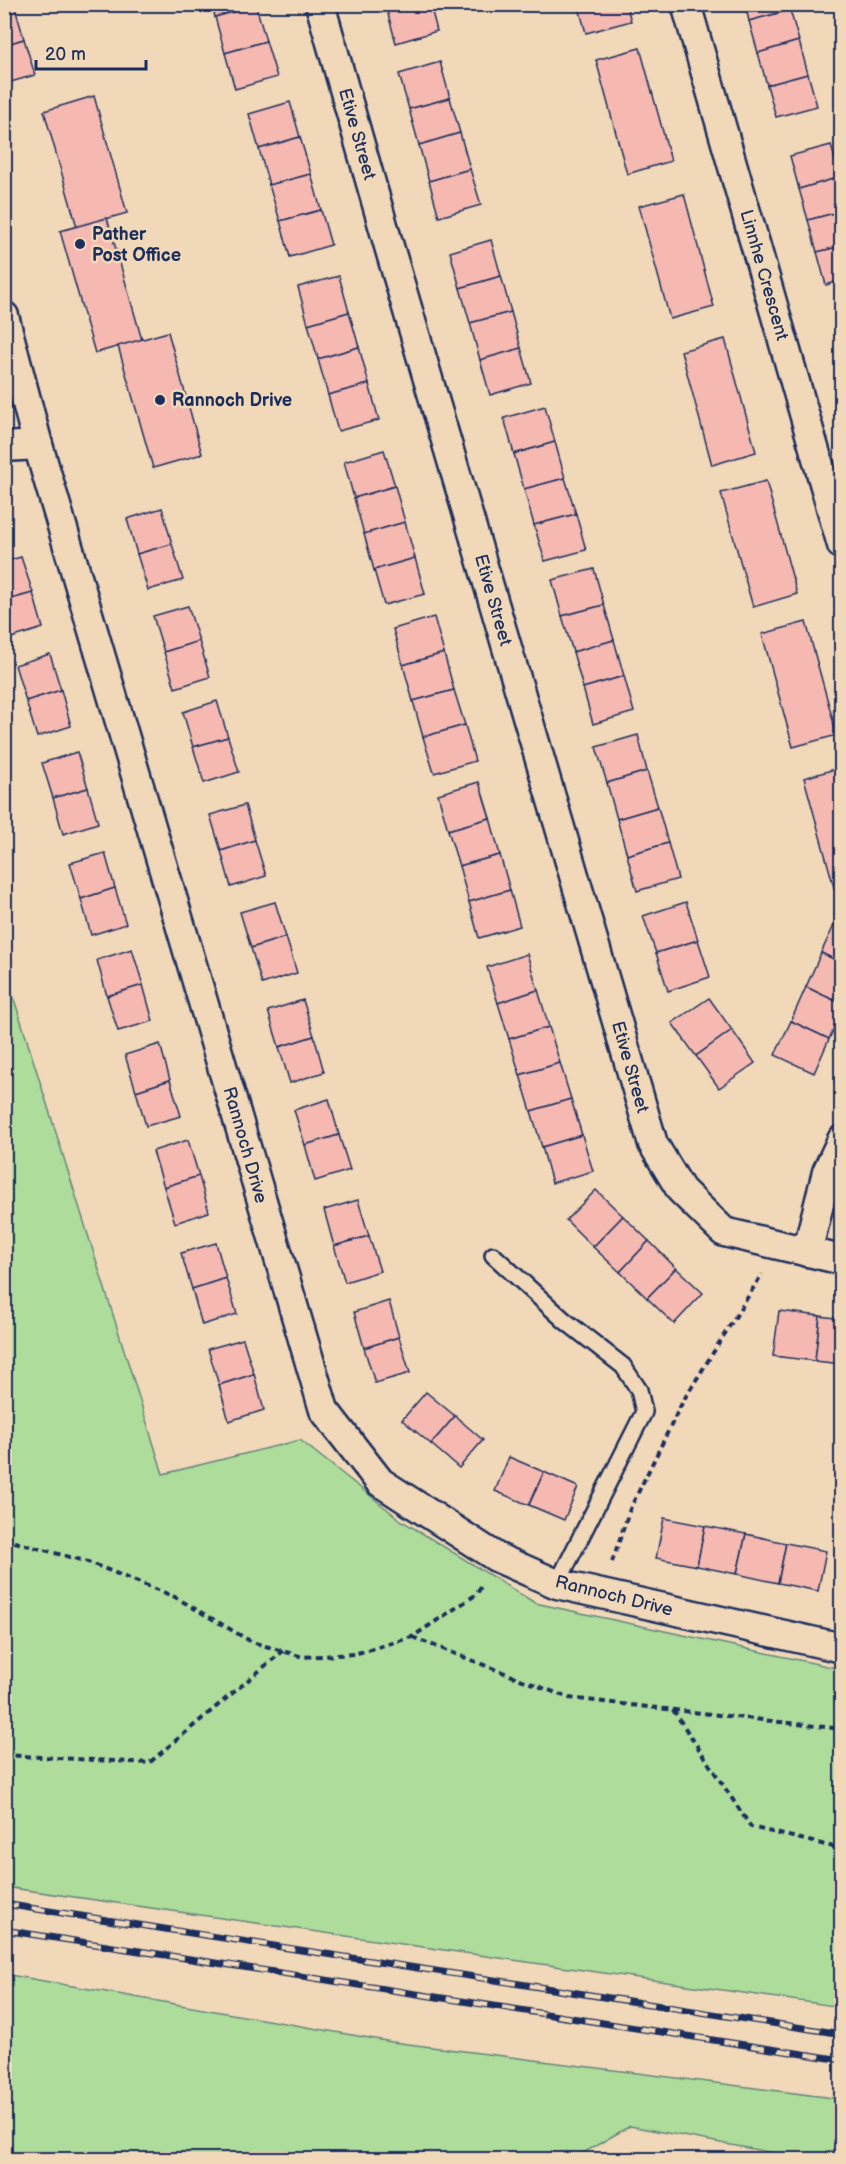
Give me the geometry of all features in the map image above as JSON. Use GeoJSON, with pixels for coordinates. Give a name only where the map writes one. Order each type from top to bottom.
{"type":"FeatureCollection","features":[{"type":"Feature","properties":{"kind":"street","name":"Etive Street"},"geometry":{"type":"LineString","coordinates":[[320,4],[653,1144],[681,1190],[724,1232],[842,1260]]}},
{"type":"Feature","properties":{"kind":"street","name":"Linnhe Crescent"},"geometry":{"type":"LineString","coordinates":[[686,4],[842,545]]}},
{"type":"Feature","properties":{"kind":"street","name":"Rannoch Drive"},"geometry":{"type":"LineString","coordinates":[[4,316],[38,444],[324,1410],[380,1482],[496,1557],[557,1584],[842,1648]]}},
{"type":"Feature","properties":{"kind":"street"},"geometry":{"type":"LineString","coordinates":[[4,447],[38,444]]}},
{"type":"Feature","properties":{"kind":"street"},"geometry":{"type":"LineString","coordinates":[[794,1249],[842,1140]]}},
{"type":"Feature","properties":{"kind":"lane"},"geometry":{"type":"LineString","coordinates":[[493,1255],[564,1320],[623,1366],[639,1390],[644,1412],[557,1584]]}},
{"type":"Feature","properties":{"kind":"path"},"geometry":{"type":"LineString","coordinates":[[601,1594],[630,1509],[683,1401],[794,1249]]}},
{"type":"Feature","properties":{"kind":"path"},"geometry":{"type":"LineString","coordinates":[[4,1539],[88,1562],[175,1597],[252,1642],[303,1657],[354,1654],[412,1637],[477,1594],[496,1557]]}},
{"type":"Feature","properties":{"kind":"path"},"geometry":{"type":"LineString","coordinates":[[412,1637],[569,1698],[842,1729]]}},
{"type":"Feature","properties":{"kind":"path"},"geometry":{"type":"LineString","coordinates":[[4,1755],[149,1763],[283,1651]]}},
{"type":"Feature","properties":{"kind":"path"},"geometry":{"type":"LineString","coordinates":[[673,1709],[751,1827],[842,1849]]}},
{"type":"Feature","properties":{"kind":"green space"},"geometry":{"type":"Polygon","coordinates":[[[4,967],[163,1474],[300,1440],[402,1521],[535,1603],[841,1669],[841,2007],[5,1887],[4,967]]]}},
{"type":"Feature","properties":{"kind":"green space"},"geometry":{"type":"Polygon","coordinates":[[[4,1974],[392,2042],[841,2099],[841,2159],[805,2159],[630,2126],[573,2159],[5,2159],[4,1974]]]}},
{"type":"Feature","properties":{"kind":"building"},"geometry":{"type":"Polygon","coordinates":[[[14,4],[24,39],[4,45],[4,6],[14,4]]]}},
{"type":"Feature","properties":{"kind":"building"},"geometry":{"type":"Polygon","coordinates":[[[212,4],[256,4],[256,6],[215,17],[212,4]]]}},
{"type":"Feature","properties":{"kind":"building"},"geometry":{"type":"Polygon","coordinates":[[[394,4],[430,4],[437,31],[396,43],[386,7],[394,4]]]}},
{"type":"Feature","properties":{"kind":"building"},"geometry":{"type":"Polygon","coordinates":[[[578,4],[626,4],[631,21],[586,33],[578,4]]]}},
{"type":"Feature","properties":{"kind":"building"},"geometry":{"type":"Polygon","coordinates":[[[745,4],[789,4],[790,10],[749,21],[745,4]]]}},
{"type":"Feature","properties":{"kind":"building"},"geometry":{"type":"Polygon","coordinates":[[[256,6],[266,41],[225,53],[215,17],[256,6]]]}},
{"type":"Feature","properties":{"kind":"building"},"geometry":{"type":"Polygon","coordinates":[[[790,10],[799,41],[758,53],[749,21],[790,10]]]}},
{"type":"Feature","properties":{"kind":"building"},"geometry":{"type":"Polygon","coordinates":[[[24,39],[35,75],[4,84],[4,45],[24,39]]]}},
{"type":"Feature","properties":{"kind":"building"},"geometry":{"type":"Polygon","coordinates":[[[266,41],[277,77],[235,89],[225,53],[266,41]]]}},
{"type":"Feature","properties":{"kind":"building"},"geometry":{"type":"Polygon","coordinates":[[[799,41],[808,74],[767,85],[758,53],[799,41]]]}},
{"type":"Feature","properties":{"kind":"building"},"geometry":{"type":"Polygon","coordinates":[[[640,48],[671,161],[627,174],[596,60],[640,48]]]}},
{"type":"Feature","properties":{"kind":"building"},"geometry":{"type":"Polygon","coordinates":[[[440,62],[450,98],[409,109],[399,74],[440,62]]]}},
{"type":"Feature","properties":{"kind":"building"},"geometry":{"type":"Polygon","coordinates":[[[808,74],[817,106],[776,117],[767,85],[808,74]]]}},
{"type":"Feature","properties":{"kind":"building"},"geometry":{"type":"Polygon","coordinates":[[[94,96],[127,213],[77,227],[44,111],[94,96]]]}},
{"type":"Feature","properties":{"kind":"building"},"geometry":{"type":"Polygon","coordinates":[[[450,98],[460,133],[419,145],[409,109],[450,98]]]}},
{"type":"Feature","properties":{"kind":"building"},"geometry":{"type":"Polygon","coordinates":[[[290,102],[300,137],[259,149],[249,114],[290,102]]]}},
{"type":"Feature","properties":{"kind":"building"},"geometry":{"type":"Polygon","coordinates":[[[460,133],[470,169],[429,181],[419,145],[460,133]]]}},
{"type":"Feature","properties":{"kind":"building"},"geometry":{"type":"Polygon","coordinates":[[[300,137],[311,174],[269,185],[259,149],[300,137]]]}},
{"type":"Feature","properties":{"kind":"building"},"geometry":{"type":"Polygon","coordinates":[[[831,145],[840,177],[799,189],[790,156],[831,145]]]}},
{"type":"Feature","properties":{"kind":"building"},"geometry":{"type":"Polygon","coordinates":[[[470,169],[481,205],[439,217],[429,181],[470,169]]]}},
{"type":"Feature","properties":{"kind":"building"},"geometry":{"type":"Polygon","coordinates":[[[311,174],[321,210],[280,221],[269,185],[311,174]]]}},
{"type":"Feature","properties":{"kind":"building"},"geometry":{"type":"Polygon","coordinates":[[[840,177],[842,211],[808,220],[799,189],[840,177]]]}},
{"type":"Feature","properties":{"kind":"building"},"geometry":{"type":"Polygon","coordinates":[[[684,194],[714,307],[670,319],[639,206],[684,194]]]}},
{"type":"Feature","properties":{"kind":"building"},"geometry":{"type":"Polygon","coordinates":[[[321,210],[331,245],[290,257],[280,221],[321,210]]]}},
{"type":"Feature","properties":{"kind":"building"},"geometry":{"type":"Polygon","coordinates":[[[842,211],[842,246],[817,252],[808,220],[842,211]]]}},
{"type":"Feature","properties":{"kind":"building"},"geometry":{"type":"Polygon","coordinates":[[[107,218],[142,340],[95,353],[60,231],[107,218]]]}},
{"type":"Feature","properties":{"kind":"building"},"geometry":{"type":"Polygon","coordinates":[[[491,240],[501,276],[460,288],[450,252],[491,240]]]}},
{"type":"Feature","properties":{"kind":"building"},"geometry":{"type":"Polygon","coordinates":[[[842,246],[842,280],[826,285],[817,252],[842,246]]]}},
{"type":"Feature","properties":{"kind":"building"},"geometry":{"type":"Polygon","coordinates":[[[339,276],[349,312],[308,324],[298,287],[339,276]]]}},
{"type":"Feature","properties":{"kind":"building"},"geometry":{"type":"Polygon","coordinates":[[[501,276],[511,312],[470,323],[460,288],[501,276]]]}},
{"type":"Feature","properties":{"kind":"building"},"geometry":{"type":"Polygon","coordinates":[[[349,312],[359,347],[318,359],[308,324],[349,312]]]}},
{"type":"Feature","properties":{"kind":"building"},"geometry":{"type":"Polygon","coordinates":[[[511,312],[521,348],[480,360],[470,323],[511,312]]]}},
{"type":"Feature","properties":{"kind":"building"},"geometry":{"type":"Polygon","coordinates":[[[842,319],[842,342],[836,321],[842,319]]]}},
{"type":"Feature","properties":{"kind":"building","name":"Rannoch Drive"},"geometry":{"type":"Polygon","coordinates":[[[168,332],[202,454],[153,468],[118,346],[168,332]]]}},
{"type":"Feature","properties":{"kind":"building"},"geometry":{"type":"Polygon","coordinates":[[[725,339],[756,452],[712,465],[681,351],[725,339]]]}},
{"type":"Feature","properties":{"kind":"building"},"geometry":{"type":"Polygon","coordinates":[[[359,347],[369,384],[328,395],[318,359],[359,347]]]}},
{"type":"Feature","properties":{"kind":"building"},"geometry":{"type":"Polygon","coordinates":[[[521,348],[531,383],[490,395],[480,360],[521,348]]]}},
{"type":"Feature","properties":{"kind":"building"},"geometry":{"type":"Polygon","coordinates":[[[369,384],[379,420],[338,431],[328,395],[369,384]]]}},
{"type":"Feature","properties":{"kind":"building"},"geometry":{"type":"Polygon","coordinates":[[[545,406],[555,442],[514,454],[504,418],[545,406]]]}},
{"type":"Feature","properties":{"kind":"building"},"geometry":{"type":"Polygon","coordinates":[[[555,442],[565,478],[524,489],[514,454],[555,442]]]}},
{"type":"Feature","properties":{"kind":"building"},"geometry":{"type":"Polygon","coordinates":[[[384,450],[395,486],[354,498],[344,462],[384,450]]]}},
{"type":"Feature","properties":{"kind":"building"},"geometry":{"type":"Polygon","coordinates":[[[565,478],[576,514],[534,525],[524,489],[565,478]]]}},
{"type":"Feature","properties":{"kind":"building"},"geometry":{"type":"Polygon","coordinates":[[[766,481],[797,594],[753,607],[721,493],[766,481]]]}},
{"type":"Feature","properties":{"kind":"building"},"geometry":{"type":"Polygon","coordinates":[[[395,486],[405,522],[364,534],[354,498],[395,486]]]}},
{"type":"Feature","properties":{"kind":"building"},"geometry":{"type":"Polygon","coordinates":[[[162,508],[172,544],[137,554],[127,519],[162,508]]]}},
{"type":"Feature","properties":{"kind":"building"},"geometry":{"type":"Polygon","coordinates":[[[576,514],[586,550],[545,561],[534,525],[576,514]]]}},
{"type":"Feature","properties":{"kind":"building"},"geometry":{"type":"Polygon","coordinates":[[[405,522],[415,558],[374,570],[364,534],[405,522]]]}},
{"type":"Feature","properties":{"kind":"building"},"geometry":{"type":"Polygon","coordinates":[[[172,544],[183,580],[148,590],[137,554],[172,544]]]}},
{"type":"Feature","properties":{"kind":"building"},"geometry":{"type":"Polygon","coordinates":[[[21,557],[33,593],[4,601],[4,562],[21,557]]]}},
{"type":"Feature","properties":{"kind":"building"},"geometry":{"type":"Polygon","coordinates":[[[415,558],[425,594],[384,605],[374,570],[415,558]]]}},
{"type":"Feature","properties":{"kind":"building"},"geometry":{"type":"Polygon","coordinates":[[[594,569],[604,605],[562,616],[552,580],[594,569]]]}},
{"type":"Feature","properties":{"kind":"building"},"geometry":{"type":"Polygon","coordinates":[[[33,593],[43,628],[8,639],[4,626],[4,601],[33,593]]]}},
{"type":"Feature","properties":{"kind":"building"},"geometry":{"type":"Polygon","coordinates":[[[604,605],[614,640],[573,652],[562,616],[604,605]]]}},
{"type":"Feature","properties":{"kind":"building"},"geometry":{"type":"Polygon","coordinates":[[[188,606],[199,641],[164,652],[153,616],[188,606]]]}},
{"type":"Feature","properties":{"kind":"building"},"geometry":{"type":"Polygon","coordinates":[[[434,617],[444,653],[403,665],[393,629],[434,617]]]}},
{"type":"Feature","properties":{"kind":"building"},"geometry":{"type":"Polygon","coordinates":[[[806,622],[837,735],[793,747],[762,634],[806,622]]]}},
{"type":"Feature","properties":{"kind":"building"},"geometry":{"type":"Polygon","coordinates":[[[614,640],[624,676],[583,688],[573,652],[614,640]]]}},
{"type":"Feature","properties":{"kind":"building"},"geometry":{"type":"Polygon","coordinates":[[[199,641],[210,677],[175,688],[164,652],[199,641]]]}},
{"type":"Feature","properties":{"kind":"building"},"geometry":{"type":"Polygon","coordinates":[[[444,653],[454,690],[413,701],[403,665],[444,653]]]}},
{"type":"Feature","properties":{"kind":"building"},"geometry":{"type":"Polygon","coordinates":[[[50,654],[61,690],[26,701],[15,665],[50,654]]]}},
{"type":"Feature","properties":{"kind":"building"},"geometry":{"type":"Polygon","coordinates":[[[624,676],[634,712],[593,724],[583,688],[624,676]]]}},
{"type":"Feature","properties":{"kind":"building"},"geometry":{"type":"Polygon","coordinates":[[[61,690],[71,726],[37,737],[26,701],[61,690]]]}},
{"type":"Feature","properties":{"kind":"building"},"geometry":{"type":"Polygon","coordinates":[[[454,690],[465,725],[423,737],[413,701],[454,690]]]}},
{"type":"Feature","properties":{"kind":"building"},"geometry":{"type":"Polygon","coordinates":[[[217,701],[228,737],[193,747],[183,712],[217,701]]]}},
{"type":"Feature","properties":{"kind":"building"},"geometry":{"type":"Polygon","coordinates":[[[465,725],[475,761],[434,773],[423,737],[465,725]]]}},
{"type":"Feature","properties":{"kind":"building"},"geometry":{"type":"Polygon","coordinates":[[[638,735],[647,771],[607,783],[596,747],[638,735]]]}},
{"type":"Feature","properties":{"kind":"building"},"geometry":{"type":"Polygon","coordinates":[[[228,737],[239,772],[204,783],[193,747],[228,737]]]}},
{"type":"Feature","properties":{"kind":"building"},"geometry":{"type":"Polygon","coordinates":[[[77,752],[88,788],[53,798],[42,763],[77,752]]]}},
{"type":"Feature","properties":{"kind":"building"},"geometry":{"type":"Polygon","coordinates":[[[842,767],[842,890],[835,891],[804,778],[842,767]]]}},
{"type":"Feature","properties":{"kind":"building"},"geometry":{"type":"Polygon","coordinates":[[[647,771],[658,807],[617,819],[607,783],[647,771]]]}},
{"type":"Feature","properties":{"kind":"building"},"geometry":{"type":"Polygon","coordinates":[[[479,782],[490,818],[448,830],[438,794],[479,782]]]}},
{"type":"Feature","properties":{"kind":"building"},"geometry":{"type":"Polygon","coordinates":[[[88,788],[98,823],[63,834],[53,798],[88,788]]]}},
{"type":"Feature","properties":{"kind":"building"},"geometry":{"type":"Polygon","coordinates":[[[245,805],[255,840],[221,851],[210,815],[245,805]]]}},
{"type":"Feature","properties":{"kind":"building"},"geometry":{"type":"Polygon","coordinates":[[[658,807],[668,843],[627,855],[617,819],[658,807]]]}},
{"type":"Feature","properties":{"kind":"building"},"geometry":{"type":"Polygon","coordinates":[[[490,818],[500,855],[459,866],[448,830],[490,818]]]}},
{"type":"Feature","properties":{"kind":"building"},"geometry":{"type":"Polygon","coordinates":[[[255,840],[266,876],[231,887],[221,851],[255,840]]]}},
{"type":"Feature","properties":{"kind":"building"},"geometry":{"type":"Polygon","coordinates":[[[668,843],[678,879],[637,891],[627,855],[668,843]]]}},
{"type":"Feature","properties":{"kind":"building"},"geometry":{"type":"Polygon","coordinates":[[[105,853],[115,888],[81,899],[70,863],[105,853]]]}},
{"type":"Feature","properties":{"kind":"building"},"geometry":{"type":"Polygon","coordinates":[[[500,855],[510,890],[469,902],[459,866],[500,855]]]}},
{"type":"Feature","properties":{"kind":"building"},"geometry":{"type":"Polygon","coordinates":[[[115,888],[126,924],[91,935],[81,899],[115,888]]]}},
{"type":"Feature","properties":{"kind":"building"},"geometry":{"type":"Polygon","coordinates":[[[510,890],[520,926],[479,938],[469,902],[510,890]]]}},
{"type":"Feature","properties":{"kind":"building"},"geometry":{"type":"Polygon","coordinates":[[[275,902],[286,937],[251,948],[240,912],[275,902]]]}},
{"type":"Feature","properties":{"kind":"building"},"geometry":{"type":"Polygon","coordinates":[[[686,902],[698,940],[656,953],[643,916],[686,902]]]}},
{"type":"Feature","properties":{"kind":"building"},"geometry":{"type":"Polygon","coordinates":[[[837,919],[842,922],[842,963],[821,953],[837,919]]]}},
{"type":"Feature","properties":{"kind":"building"},"geometry":{"type":"Polygon","coordinates":[[[286,937],[297,973],[262,984],[251,948],[286,937]]]}},
{"type":"Feature","properties":{"kind":"building"},"geometry":{"type":"Polygon","coordinates":[[[698,940],[710,977],[668,991],[656,953],[698,940]]]}},
{"type":"Feature","properties":{"kind":"building"},"geometry":{"type":"Polygon","coordinates":[[[132,949],[143,985],[107,996],[97,960],[132,949]]]}},
{"type":"Feature","properties":{"kind":"building"},"geometry":{"type":"Polygon","coordinates":[[[821,953],[842,963],[842,1004],[806,987],[821,953]]]}},
{"type":"Feature","properties":{"kind":"building"},"geometry":{"type":"Polygon","coordinates":[[[527,954],[538,990],[498,1003],[487,967],[527,954]]]}},
{"type":"Feature","properties":{"kind":"building"},"geometry":{"type":"Polygon","coordinates":[[[143,985],[153,1021],[118,1031],[107,996],[143,985]]]}},
{"type":"Feature","properties":{"kind":"building"},"geometry":{"type":"Polygon","coordinates":[[[806,987],[842,1004],[842,1012],[829,1039],[791,1021],[806,987]]]}},
{"type":"Feature","properties":{"kind":"building"},"geometry":{"type":"Polygon","coordinates":[[[538,990],[549,1027],[509,1039],[498,1003],[538,990]]]}},
{"type":"Feature","properties":{"kind":"building"},"geometry":{"type":"Polygon","coordinates":[[[709,998],[732,1030],[696,1056],[672,1023],[709,998]]]}},
{"type":"Feature","properties":{"kind":"building"},"geometry":{"type":"Polygon","coordinates":[[[303,1000],[314,1036],[279,1047],[268,1011],[303,1000]]]}},
{"type":"Feature","properties":{"kind":"building"},"geometry":{"type":"Polygon","coordinates":[[[791,1021],[829,1039],[814,1073],[775,1055],[791,1021]]]}},
{"type":"Feature","properties":{"kind":"building"},"geometry":{"type":"Polygon","coordinates":[[[549,1027],[560,1063],[520,1075],[509,1039],[549,1027]]]}},
{"type":"Feature","properties":{"kind":"building"},"geometry":{"type":"Polygon","coordinates":[[[732,1030],[755,1063],[719,1088],[696,1056],[732,1030]]]}},
{"type":"Feature","properties":{"kind":"building"},"geometry":{"type":"Polygon","coordinates":[[[314,1036],[324,1072],[290,1083],[279,1047],[314,1036]]]}},
{"type":"Feature","properties":{"kind":"building"},"geometry":{"type":"Polygon","coordinates":[[[160,1044],[170,1080],[136,1091],[125,1055],[160,1044]]]}},
{"type":"Feature","properties":{"kind":"building"},"geometry":{"type":"Polygon","coordinates":[[[560,1063],[571,1099],[531,1111],[520,1075],[560,1063]]]}},
{"type":"Feature","properties":{"kind":"building"},"geometry":{"type":"Polygon","coordinates":[[[170,1080],[181,1116],[146,1126],[136,1091],[170,1080]]]}},
{"type":"Feature","properties":{"kind":"building"},"geometry":{"type":"Polygon","coordinates":[[[329,1099],[339,1135],[305,1145],[294,1110],[329,1099]]]}},
{"type":"Feature","properties":{"kind":"building"},"geometry":{"type":"Polygon","coordinates":[[[571,1099],[582,1135],[542,1147],[531,1111],[571,1099]]]}},
{"type":"Feature","properties":{"kind":"building"},"geometry":{"type":"Polygon","coordinates":[[[339,1135],[350,1170],[315,1181],[305,1145],[339,1135]]]}},
{"type":"Feature","properties":{"kind":"building"},"geometry":{"type":"Polygon","coordinates":[[[582,1135],[593,1171],[552,1183],[542,1147],[582,1135]]]}},
{"type":"Feature","properties":{"kind":"building"},"geometry":{"type":"Polygon","coordinates":[[[188,1140],[199,1176],[164,1187],[153,1151],[188,1140]]]}},
{"type":"Feature","properties":{"kind":"building"},"geometry":{"type":"Polygon","coordinates":[[[199,1176],[209,1212],[175,1223],[164,1187],[199,1176]]]}},
{"type":"Feature","properties":{"kind":"building"},"geometry":{"type":"Polygon","coordinates":[[[596,1190],[623,1216],[593,1247],[566,1220],[596,1190]]]}},
{"type":"Feature","properties":{"kind":"building"},"geometry":{"type":"Polygon","coordinates":[[[358,1200],[369,1236],[334,1246],[324,1210],[358,1200]]]}},
{"type":"Feature","properties":{"kind":"building"},"geometry":{"type":"Polygon","coordinates":[[[623,1216],[649,1241],[620,1272],[593,1247],[623,1216]]]}},
{"type":"Feature","properties":{"kind":"building"},"geometry":{"type":"Polygon","coordinates":[[[369,1236],[380,1271],[345,1282],[334,1246],[369,1236]]]}},
{"type":"Feature","properties":{"kind":"building"},"geometry":{"type":"Polygon","coordinates":[[[649,1241],[676,1268],[647,1298],[620,1272],[649,1241]]]}},
{"type":"Feature","properties":{"kind":"building"},"geometry":{"type":"Polygon","coordinates":[[[216,1243],[226,1278],[192,1289],[181,1253],[216,1243]]]}},
{"type":"Feature","properties":{"kind":"building"},"geometry":{"type":"Polygon","coordinates":[[[676,1268],[703,1293],[674,1324],[647,1298],[676,1268]]]}},
{"type":"Feature","properties":{"kind":"building"},"geometry":{"type":"Polygon","coordinates":[[[226,1278],[237,1314],[202,1325],[192,1289],[226,1278]]]}},
{"type":"Feature","properties":{"kind":"building"},"geometry":{"type":"Polygon","coordinates":[[[389,1301],[399,1337],[364,1348],[354,1312],[389,1301]]]}},
{"type":"Feature","properties":{"kind":"building"},"geometry":{"type":"Polygon","coordinates":[[[779,1311],[820,1316],[815,1361],[773,1356],[779,1311]]]}},
{"type":"Feature","properties":{"kind":"building"},"geometry":{"type":"Polygon","coordinates":[[[820,1316],[842,1319],[842,1364],[815,1361],[820,1316]]]}},
{"type":"Feature","properties":{"kind":"building"},"geometry":{"type":"Polygon","coordinates":[[[399,1337],[410,1373],[375,1383],[364,1348],[399,1337]]]}},
{"type":"Feature","properties":{"kind":"building"},"geometry":{"type":"Polygon","coordinates":[[[243,1339],[254,1374],[219,1385],[208,1349],[243,1339]]]}},
{"type":"Feature","properties":{"kind":"building"},"geometry":{"type":"Polygon","coordinates":[[[254,1374],[264,1410],[229,1421],[219,1385],[254,1374]]]}},
{"type":"Feature","properties":{"kind":"building"},"geometry":{"type":"Polygon","coordinates":[[[426,1392],[455,1416],[431,1444],[402,1420],[426,1392]]]}},
{"type":"Feature","properties":{"kind":"building"},"geometry":{"type":"Polygon","coordinates":[[[455,1416],[483,1440],[459,1468],[431,1444],[455,1416]]]}},
{"type":"Feature","properties":{"kind":"building"},"geometry":{"type":"Polygon","coordinates":[[[509,1457],[544,1472],[529,1505],[495,1491],[509,1457]]]}},
{"type":"Feature","properties":{"kind":"building"},"geometry":{"type":"Polygon","coordinates":[[[544,1472],[578,1487],[564,1520],[529,1505],[544,1472]]]}},
{"type":"Feature","properties":{"kind":"building"},"geometry":{"type":"Polygon","coordinates":[[[664,1518],[705,1526],[697,1566],[656,1558],[664,1518]]]}},
{"type":"Feature","properties":{"kind":"building"},"geometry":{"type":"Polygon","coordinates":[[[705,1526],[746,1534],[737,1574],[697,1566],[705,1526]]]}},
{"type":"Feature","properties":{"kind":"building"},"geometry":{"type":"Polygon","coordinates":[[[746,1534],[786,1543],[778,1583],[737,1574],[746,1534]]]}},
{"type":"Feature","properties":{"kind":"building"},"geometry":{"type":"Polygon","coordinates":[[[786,1543],[826,1551],[818,1591],[778,1583],[786,1543]]]}},
{"type":"Feature","properties":{"kind":"railway"},"geometry":{"type":"LineString","coordinates":[[4,1904],[842,2034]]}},
{"type":"Feature","properties":{"kind":"railway"},"geometry":{"type":"LineString","coordinates":[[4,1930],[842,2060]]}},
{"type":"Feature","properties":{"kind":"place","name":"Pather Post Office"},"geometry":{"type":"Point","coordinates":[80,244]}},
{"type":"Feature","properties":{"kind":"place","name":"Rannoch Drive"},"geometry":{"type":"Point","coordinates":[160,400]}}]}
